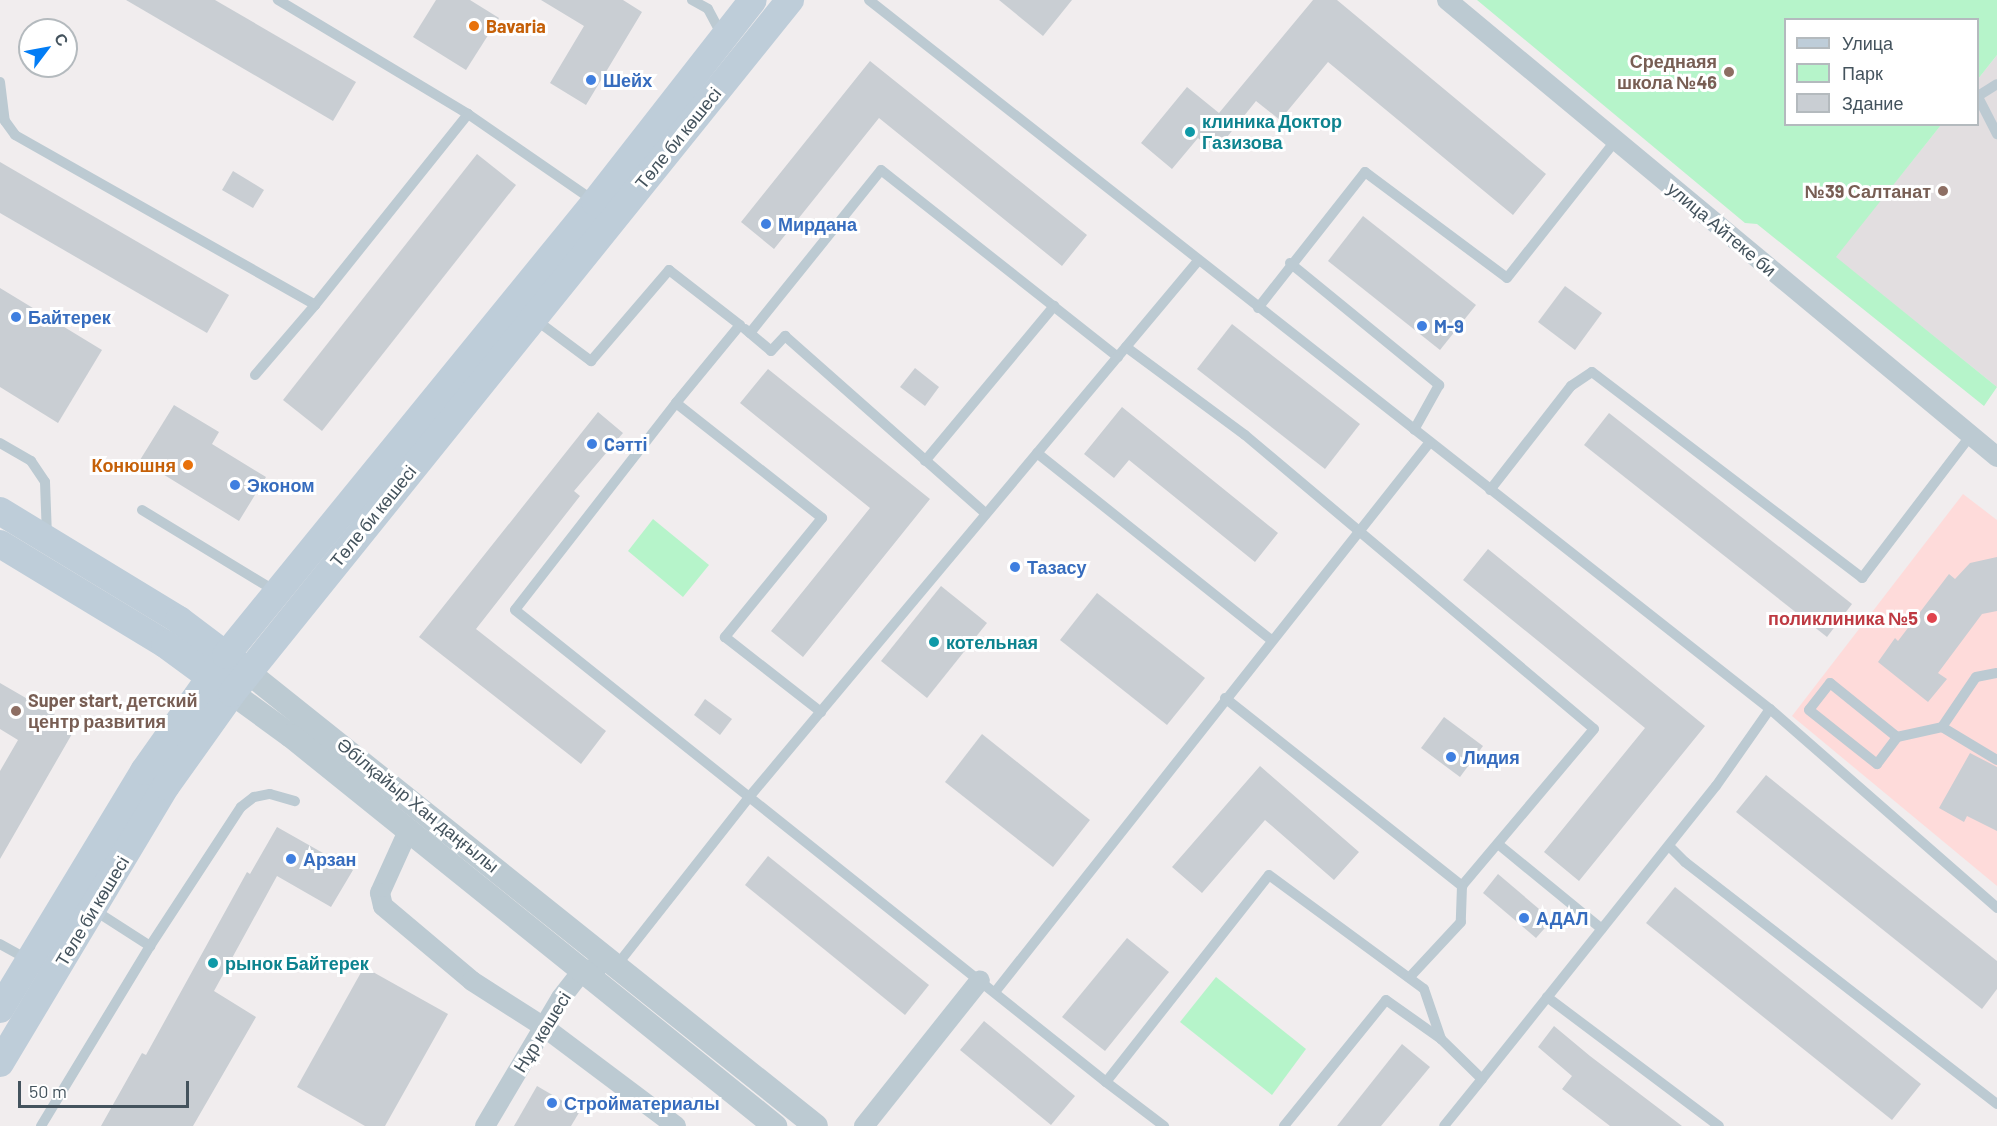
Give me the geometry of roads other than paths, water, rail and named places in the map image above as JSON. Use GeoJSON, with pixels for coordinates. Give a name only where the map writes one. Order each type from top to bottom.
{"type":"FeatureCollection","features":[{"type":"Feature","properties":{"kind":"main road","name":"Төле би көшесі"},"geometry":{"type":"LineString","coordinates":[[0,1063],[166,786],[277,592],[595,202],[753,0]]}},
{"type":"Feature","properties":{"kind":"main road","name":"Төле би көшесі"},"geometry":{"type":"LineString","coordinates":[[0,1009],[144,771],[229,675],[533,318],[790,0]]}},
{"type":"Feature","properties":{"kind":"main road","name":"Әбілқайыр Хан даңғылы"},"geometry":{"type":"LineString","coordinates":[[0,511],[47,537],[179,620],[229,675]]}},
{"type":"Feature","properties":{"kind":"main road","name":"Әбілқайыр Хан даңғылы"},"geometry":{"type":"LineString","coordinates":[[0,544],[165,644],[229,675]]}},
{"type":"Feature","properties":{"kind":"street","name":"улица Айтеке би"},"geometry":{"type":"LineString","coordinates":[[1447,0],[1997,458]]}},
{"type":"Feature","properties":{"kind":"street","name":"Әбілқайыр Хан даңғылы"},"geometry":{"type":"LineString","coordinates":[[229,675],[408,831],[775,1126]]}},
{"type":"Feature","properties":{"kind":"street","name":"Әбілқайыр Хан даңғылы"},"geometry":{"type":"LineString","coordinates":[[229,675],[617,965],[816,1126]]}},
{"type":"Feature","properties":{"kind":"street"},"geometry":{"type":"LineString","coordinates":[[408,831],[380,893],[383,906],[472,981],[544,1028],[676,1126]]}},
{"type":"Feature","properties":{"kind":"street"},"geometry":{"type":"LineString","coordinates":[[582,971],[617,965]]}},
{"type":"Feature","properties":{"kind":"street","name":"Нұр көшесі"},"geometry":{"type":"LineString","coordinates":[[485,1126],[544,1028],[582,971]]}},
{"type":"Feature","properties":{"kind":"street"},"geometry":{"type":"LineString","coordinates":[[865,1124],[987,986]]}},
{"type":"Feature","properties":{"kind":"lane"},"geometry":{"type":"LineString","coordinates":[[278,0],[468,114],[595,202]]}},
{"type":"Feature","properties":{"kind":"lane"},"geometry":{"type":"LineString","coordinates":[[692,0],[708,9],[723,37]]}},
{"type":"Feature","properties":{"kind":"lane"},"geometry":{"type":"LineString","coordinates":[[869,0],[1770,709],[1997,908]]}},
{"type":"Feature","properties":{"kind":"lane"},"geometry":{"type":"LineString","coordinates":[[0,82],[6,121],[15,135],[315,304]]}},
{"type":"Feature","properties":{"kind":"lane"},"geometry":{"type":"LineString","coordinates":[[1979,95],[1997,84]]}},
{"type":"Feature","properties":{"kind":"lane"},"geometry":{"type":"LineString","coordinates":[[1979,100],[1997,134]]}},
{"type":"Feature","properties":{"kind":"lane"},"geometry":{"type":"LineString","coordinates":[[255,375],[468,114]]}},
{"type":"Feature","properties":{"kind":"lane"},"geometry":{"type":"LineString","coordinates":[[1258,308],[1290,263],[1365,172],[1507,278],[1616,140]]}},
{"type":"Feature","properties":{"kind":"lane"},"geometry":{"type":"LineString","coordinates":[[750,333],[881,170],[1118,357]]}},
{"type":"Feature","properties":{"kind":"lane"},"geometry":{"type":"LineString","coordinates":[[617,965],[750,796],[1198,261]]}},
{"type":"Feature","properties":{"kind":"lane"},"geometry":{"type":"LineString","coordinates":[[1290,263],[1439,385],[1414,430]]}},
{"type":"Feature","properties":{"kind":"lane"},"geometry":{"type":"LineString","coordinates":[[533,318],[591,361],[669,270],[771,351],[785,336],[986,514]]}},
{"type":"Feature","properties":{"kind":"lane"},"geometry":{"type":"LineString","coordinates":[[926,460],[1054,306]]}},
{"type":"Feature","properties":{"kind":"lane"},"geometry":{"type":"LineString","coordinates":[[740,325],[515,610],[1164,1126]]}},
{"type":"Feature","properties":{"kind":"lane"},"geometry":{"type":"LineString","coordinates":[[1126,347],[1245,435],[1594,729],[1462,886],[1461,922],[1409,978]]}},
{"type":"Feature","properties":{"kind":"lane"},"geometry":{"type":"LineString","coordinates":[[1490,490],[1571,386],[1592,372],[1863,578],[1970,436]]}},
{"type":"Feature","properties":{"kind":"lane"},"geometry":{"type":"LineString","coordinates":[[676,404],[822,518],[725,637],[821,712]]}},
{"type":"Feature","properties":{"kind":"lane"},"geometry":{"type":"LineString","coordinates":[[987,986],[1225,698],[1430,442]]}},
{"type":"Feature","properties":{"kind":"lane"},"geometry":{"type":"LineString","coordinates":[[0,443],[30,461],[45,482],[47,537]]}},
{"type":"Feature","properties":{"kind":"lane"},"geometry":{"type":"LineString","coordinates":[[1037,453],[1271,640]]}},
{"type":"Feature","properties":{"kind":"lane"},"geometry":{"type":"LineString","coordinates":[[142,510],[277,592]]}},
{"type":"Feature","properties":{"kind":"lane"},"geometry":{"type":"LineString","coordinates":[[1897,737],[1830,683],[1809,710],[1877,764],[1897,737],[1942,727],[1976,677],[1997,673]]}},
{"type":"Feature","properties":{"kind":"lane"},"geometry":{"type":"LineString","coordinates":[[1225,698],[1462,886]]}},
{"type":"Feature","properties":{"kind":"lane"},"geometry":{"type":"LineString","coordinates":[[1444,1126],[1669,846],[1770,709]]}},
{"type":"Feature","properties":{"kind":"lane"},"geometry":{"type":"LineString","coordinates":[[1942,727],[1997,760]]}},
{"type":"Feature","properties":{"kind":"lane"},"geometry":{"type":"LineString","coordinates":[[41,1126],[150,946],[241,807],[254,797],[270,794],[295,801]]}},
{"type":"Feature","properties":{"kind":"lane"},"geometry":{"type":"LineString","coordinates":[[1498,844],[1602,929]]}},
{"type":"Feature","properties":{"kind":"lane"},"geometry":{"type":"LineString","coordinates":[[1669,846],[1685,862],[1997,1104]]}},
{"type":"Feature","properties":{"kind":"lane"},"geometry":{"type":"LineString","coordinates":[[1106,1082],[1269,875],[1424,989],[1441,1039]]}},
{"type":"Feature","properties":{"kind":"lane"},"geometry":{"type":"LineString","coordinates":[[93,910],[150,946]]}},
{"type":"Feature","properties":{"kind":"lane"},"geometry":{"type":"LineString","coordinates":[[0,944],[30,960]]}},
{"type":"Feature","properties":{"kind":"lane"},"geometry":{"type":"LineString","coordinates":[[1547,997],[1719,1126]]}},
{"type":"Feature","properties":{"kind":"lane"},"geometry":{"type":"LineString","coordinates":[[1284,1126],[1386,1000],[1441,1039],[1482,1079]]}},
{"type":"Feature","properties":{"kind":"place","name":"Bavaria"},"geometry":{"type":"Point","coordinates":[474,26]}},
{"type":"Feature","properties":{"kind":"place","name":"Среднаяя школа №46"},"geometry":{"type":"Point","coordinates":[1729,72]}},
{"type":"Feature","properties":{"kind":"place","name":"Шейх"},"geometry":{"type":"Point","coordinates":[591,80]}},
{"type":"Feature","properties":{"kind":"place","name":"клиника Доктор Газизова"},"geometry":{"type":"Point","coordinates":[1190,132]}},
{"type":"Feature","properties":{"kind":"place","name":"№39 Салтанат"},"geometry":{"type":"Point","coordinates":[1943,191]}},
{"type":"Feature","properties":{"kind":"place","name":"Мирдана"},"geometry":{"type":"Point","coordinates":[766,224]}},
{"type":"Feature","properties":{"kind":"place","name":"Байтерек"},"geometry":{"type":"Point","coordinates":[16,317]}},
{"type":"Feature","properties":{"kind":"place","name":"M-9"},"geometry":{"type":"Point","coordinates":[1422,326]}},
{"type":"Feature","properties":{"kind":"place","name":"Cәтті"},"geometry":{"type":"Point","coordinates":[592,444]}},
{"type":"Feature","properties":{"kind":"place","name":"Конюшня"},"geometry":{"type":"Point","coordinates":[188,465]}},
{"type":"Feature","properties":{"kind":"place","name":"Эконом"},"geometry":{"type":"Point","coordinates":[235,485]}},
{"type":"Feature","properties":{"kind":"place","name":"Тазасу"},"geometry":{"type":"Point","coordinates":[1015,567]}},
{"type":"Feature","properties":{"kind":"place","name":"поликлиника №5"},"geometry":{"type":"Point","coordinates":[1932,618]}},
{"type":"Feature","properties":{"kind":"place","name":"котельная"},"geometry":{"type":"Point","coordinates":[934,642]}},
{"type":"Feature","properties":{"kind":"place","name":"Super start, детский центр развития"},"geometry":{"type":"Point","coordinates":[16,711]}},
{"type":"Feature","properties":{"kind":"place","name":"Лидия"},"geometry":{"type":"Point","coordinates":[1451,757]}},
{"type":"Feature","properties":{"kind":"place","name":"Арзан"},"geometry":{"type":"Point","coordinates":[291,859]}},
{"type":"Feature","properties":{"kind":"place","name":"АДАЛ"},"geometry":{"type":"Point","coordinates":[1524,918]}},
{"type":"Feature","properties":{"kind":"place","name":"рынок Байтерек"},"geometry":{"type":"Point","coordinates":[213,963]}},
{"type":"Feature","properties":{"kind":"place","name":"Стройматериалы"},"geometry":{"type":"Point","coordinates":[552,1103]}}]}
